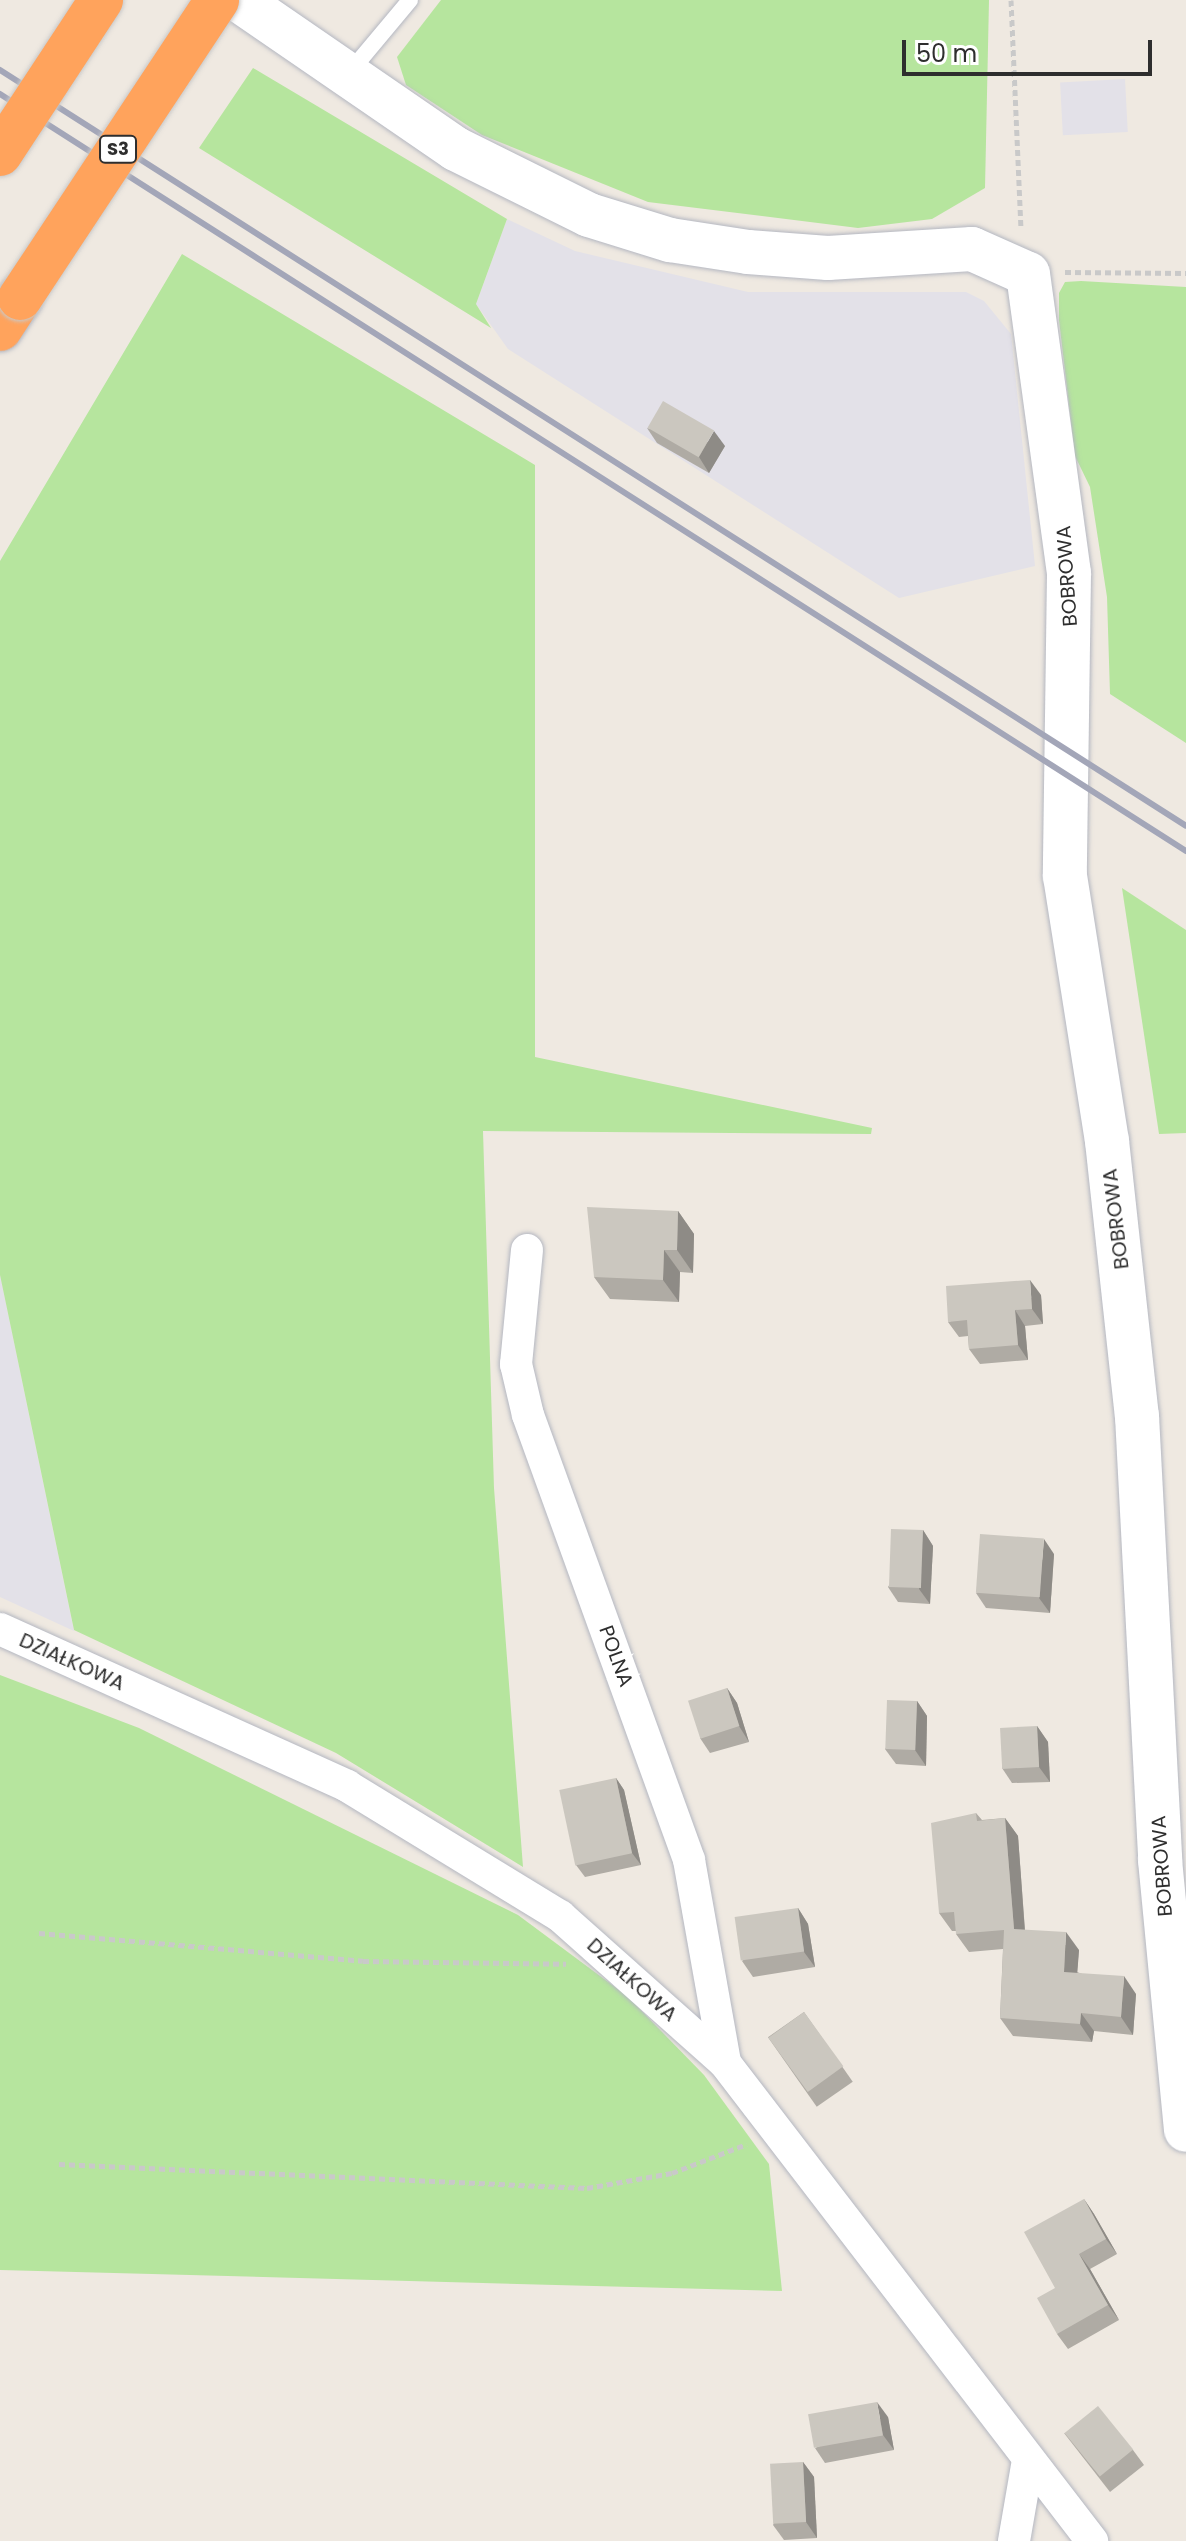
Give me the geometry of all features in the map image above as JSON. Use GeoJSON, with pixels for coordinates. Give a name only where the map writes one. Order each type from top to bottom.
{"type":"FeatureCollection","features":[{"type":"Feature","properties":{"kind":"highway"},"geometry":{"type":"LineString","coordinates":[[0,154],[101,0]]}},
{"type":"Feature","properties":{"kind":"highway","name":"S3"},"geometry":{"type":"LineString","coordinates":[[10,314],[217,0]]}},
{"type":"Feature","properties":{"kind":"street"},"geometry":{"type":"LineString","coordinates":[[239,0],[345,77],[516,182],[670,240],[828,258],[972,249],[1025,282]]}},
{"type":"Feature","properties":{"kind":"street","name":"BOBROWA"},"geometry":{"type":"LineString","coordinates":[[1025,282],[1069,573],[1066,892],[1109,1156],[1137,1416],[1160,1860],[1186,2130]]}},
{"type":"Feature","properties":{"kind":"street","name":"POLNA"},"geometry":{"type":"LineString","coordinates":[[527,1250],[516,1364],[528,1415],[689,1860],[725,2063]]}},
{"type":"Feature","properties":{"kind":"street","name":"DZIAŁKOWA"},"geometry":{"type":"LineString","coordinates":[[0,1629],[347,1786],[560,1916],[725,2063],[1092,2541]]}},
{"type":"Feature","properties":{"kind":"street"},"geometry":{"type":"LineString","coordinates":[[1014,2541],[1028,2460]]}},
{"type":"Feature","properties":{"kind":"lane"},"geometry":{"type":"LineString","coordinates":[[345,77],[410,0]]}},
{"type":"Feature","properties":{"kind":"path"},"geometry":{"type":"LineString","coordinates":[[1011,0],[1025,282],[1138,267],[1186,273]]}},
{"type":"Feature","properties":{"kind":"path"},"geometry":{"type":"LineString","coordinates":[[39,1933],[363,1961],[615,1965]]}},
{"type":"Feature","properties":{"kind":"path"},"geometry":{"type":"LineString","coordinates":[[59,2164],[587,2188],[672,2173],[777,2132]]}},
{"type":"Feature","properties":{"kind":"shaded area"},"geometry":{"type":"Polygon","coordinates":[[[1125,79],[1128,132],[1063,135],[1060,82],[1125,79]]]}},
{"type":"Feature","properties":{"kind":"shaded area"},"geometry":{"type":"Polygon","coordinates":[[[507,219],[575,251],[748,292],[966,292],[984,301],[1011,334],[1035,566],[899,598],[508,349],[476,304],[507,219]]]}},
{"type":"Feature","properties":{"kind":"shaded area"},"geometry":{"type":"Polygon","coordinates":[[[0,1275],[74,1631],[0,1597],[0,1275]]]}},
{"type":"Feature","properties":{"kind":"green space"},"geometry":{"type":"Polygon","coordinates":[[[441,0],[989,0],[985,188],[932,219],[858,228],[648,202],[482,135],[406,85],[397,57],[441,0]]]}},
{"type":"Feature","properties":{"kind":"green space"},"geometry":{"type":"Polygon","coordinates":[[[253,68],[507,219],[476,304],[491,328],[199,148],[253,68]]]}},
{"type":"Feature","properties":{"kind":"green space"},"geometry":{"type":"Polygon","coordinates":[[[182,254],[535,465],[535,1057],[872,1128],[871,1134],[483,1131],[494,1488],[523,1867],[336,1753],[74,1630],[0,1275],[0,561],[182,254]]]}},
{"type":"Feature","properties":{"kind":"green space"},"geometry":{"type":"Polygon","coordinates":[[[1065,282],[1186,287],[1186,743],[1110,694],[1107,597],[1090,487],[1075,456],[1059,320],[1059,293],[1065,282]]]}},
{"type":"Feature","properties":{"kind":"green space"},"geometry":{"type":"Polygon","coordinates":[[[1122,888],[1186,930],[1186,1133],[1159,1134],[1122,888]]]}},
{"type":"Feature","properties":{"kind":"green space"},"geometry":{"type":"Polygon","coordinates":[[[0,1675],[139,1728],[518,1915],[627,1996],[704,2075],[769,2164],[782,2291],[0,2270],[0,1675]]]}},
{"type":"Feature","properties":{"kind":"building"},"geometry":{"type":"Polygon","coordinates":[[[663,401],[714,431],[699,457],[648,428],[663,401]]]}},
{"type":"Feature","properties":{"kind":"building"},"geometry":{"type":"Polygon","coordinates":[[[587,1207],[678,1211],[677,1250],[664,1250],[663,1280],[594,1277],[587,1207]]]}},
{"type":"Feature","properties":{"kind":"building"},"geometry":{"type":"Polygon","coordinates":[[[1030,1280],[1032,1309],[1015,1310],[1018,1345],[969,1349],[967,1320],[948,1322],[946,1286],[1030,1280]]]}},
{"type":"Feature","properties":{"kind":"building"},"geometry":{"type":"Polygon","coordinates":[[[891,1529],[923,1530],[921,1588],[889,1587],[891,1529]]]}},
{"type":"Feature","properties":{"kind":"building"},"geometry":{"type":"Polygon","coordinates":[[[980,1534],[1044,1538],[1040,1597],[976,1593],[980,1534]]]}},
{"type":"Feature","properties":{"kind":"building"},"geometry":{"type":"Polygon","coordinates":[[[727,1688],[739,1726],[700,1739],[688,1701],[727,1688]]]}},
{"type":"Feature","properties":{"kind":"building"},"geometry":{"type":"Polygon","coordinates":[[[887,1700],[917,1701],[915,1750],[885,1749],[887,1700]]]}},
{"type":"Feature","properties":{"kind":"building"},"geometry":{"type":"Polygon","coordinates":[[[1037,1726],[1039,1767],[1002,1769],[1000,1728],[1037,1726]]]}},
{"type":"Feature","properties":{"kind":"building"},"geometry":{"type":"Polygon","coordinates":[[[616,1778],[632,1853],[575,1865],[559,1790],[616,1778]]]}},
{"type":"Feature","properties":{"kind":"building"},"geometry":{"type":"Polygon","coordinates":[[[976,1813],[977,1821],[1005,1818],[1014,1929],[1066,1932],[1064,1972],[1124,1976],[1121,2017],[1081,2013],[1080,2024],[1000,2018],[1004,1930],[956,1934],[954,1912],[939,1913],[931,1823],[976,1813]]]}},
{"type":"Feature","properties":{"kind":"building"},"geometry":{"type":"Polygon","coordinates":[[[798,1908],[804,1952],[741,1960],[735,1917],[798,1908]]]}},
{"type":"Feature","properties":{"kind":"building"},"geometry":{"type":"Polygon","coordinates":[[[804,2012],[843,2066],[808,2092],[768,2038],[804,2012]]]}},
{"type":"Feature","properties":{"kind":"building"},"geometry":{"type":"Polygon","coordinates":[[[1084,2199],[1106,2239],[1079,2254],[1108,2305],[1057,2334],[1037,2298],[1055,2288],[1024,2232],[1084,2199]]]}},
{"type":"Feature","properties":{"kind":"building"},"geometry":{"type":"Polygon","coordinates":[[[877,2402],[883,2435],[814,2448],[808,2414],[877,2402]]]}},
{"type":"Feature","properties":{"kind":"building"},"geometry":{"type":"Polygon","coordinates":[[[1098,2406],[1133,2450],[1100,2477],[1065,2433],[1098,2406]]]}},
{"type":"Feature","properties":{"kind":"building"},"geometry":{"type":"Polygon","coordinates":[[[803,2462],[806,2522],[773,2524],[770,2464],[803,2462]]]}},
{"type":"Feature","properties":{"kind":"railway"},"geometry":{"type":"LineString","coordinates":[[0,70],[1186,826]]}},
{"type":"Feature","properties":{"kind":"railway"},"geometry":{"type":"LineString","coordinates":[[0,94],[1186,851]]}}]}
